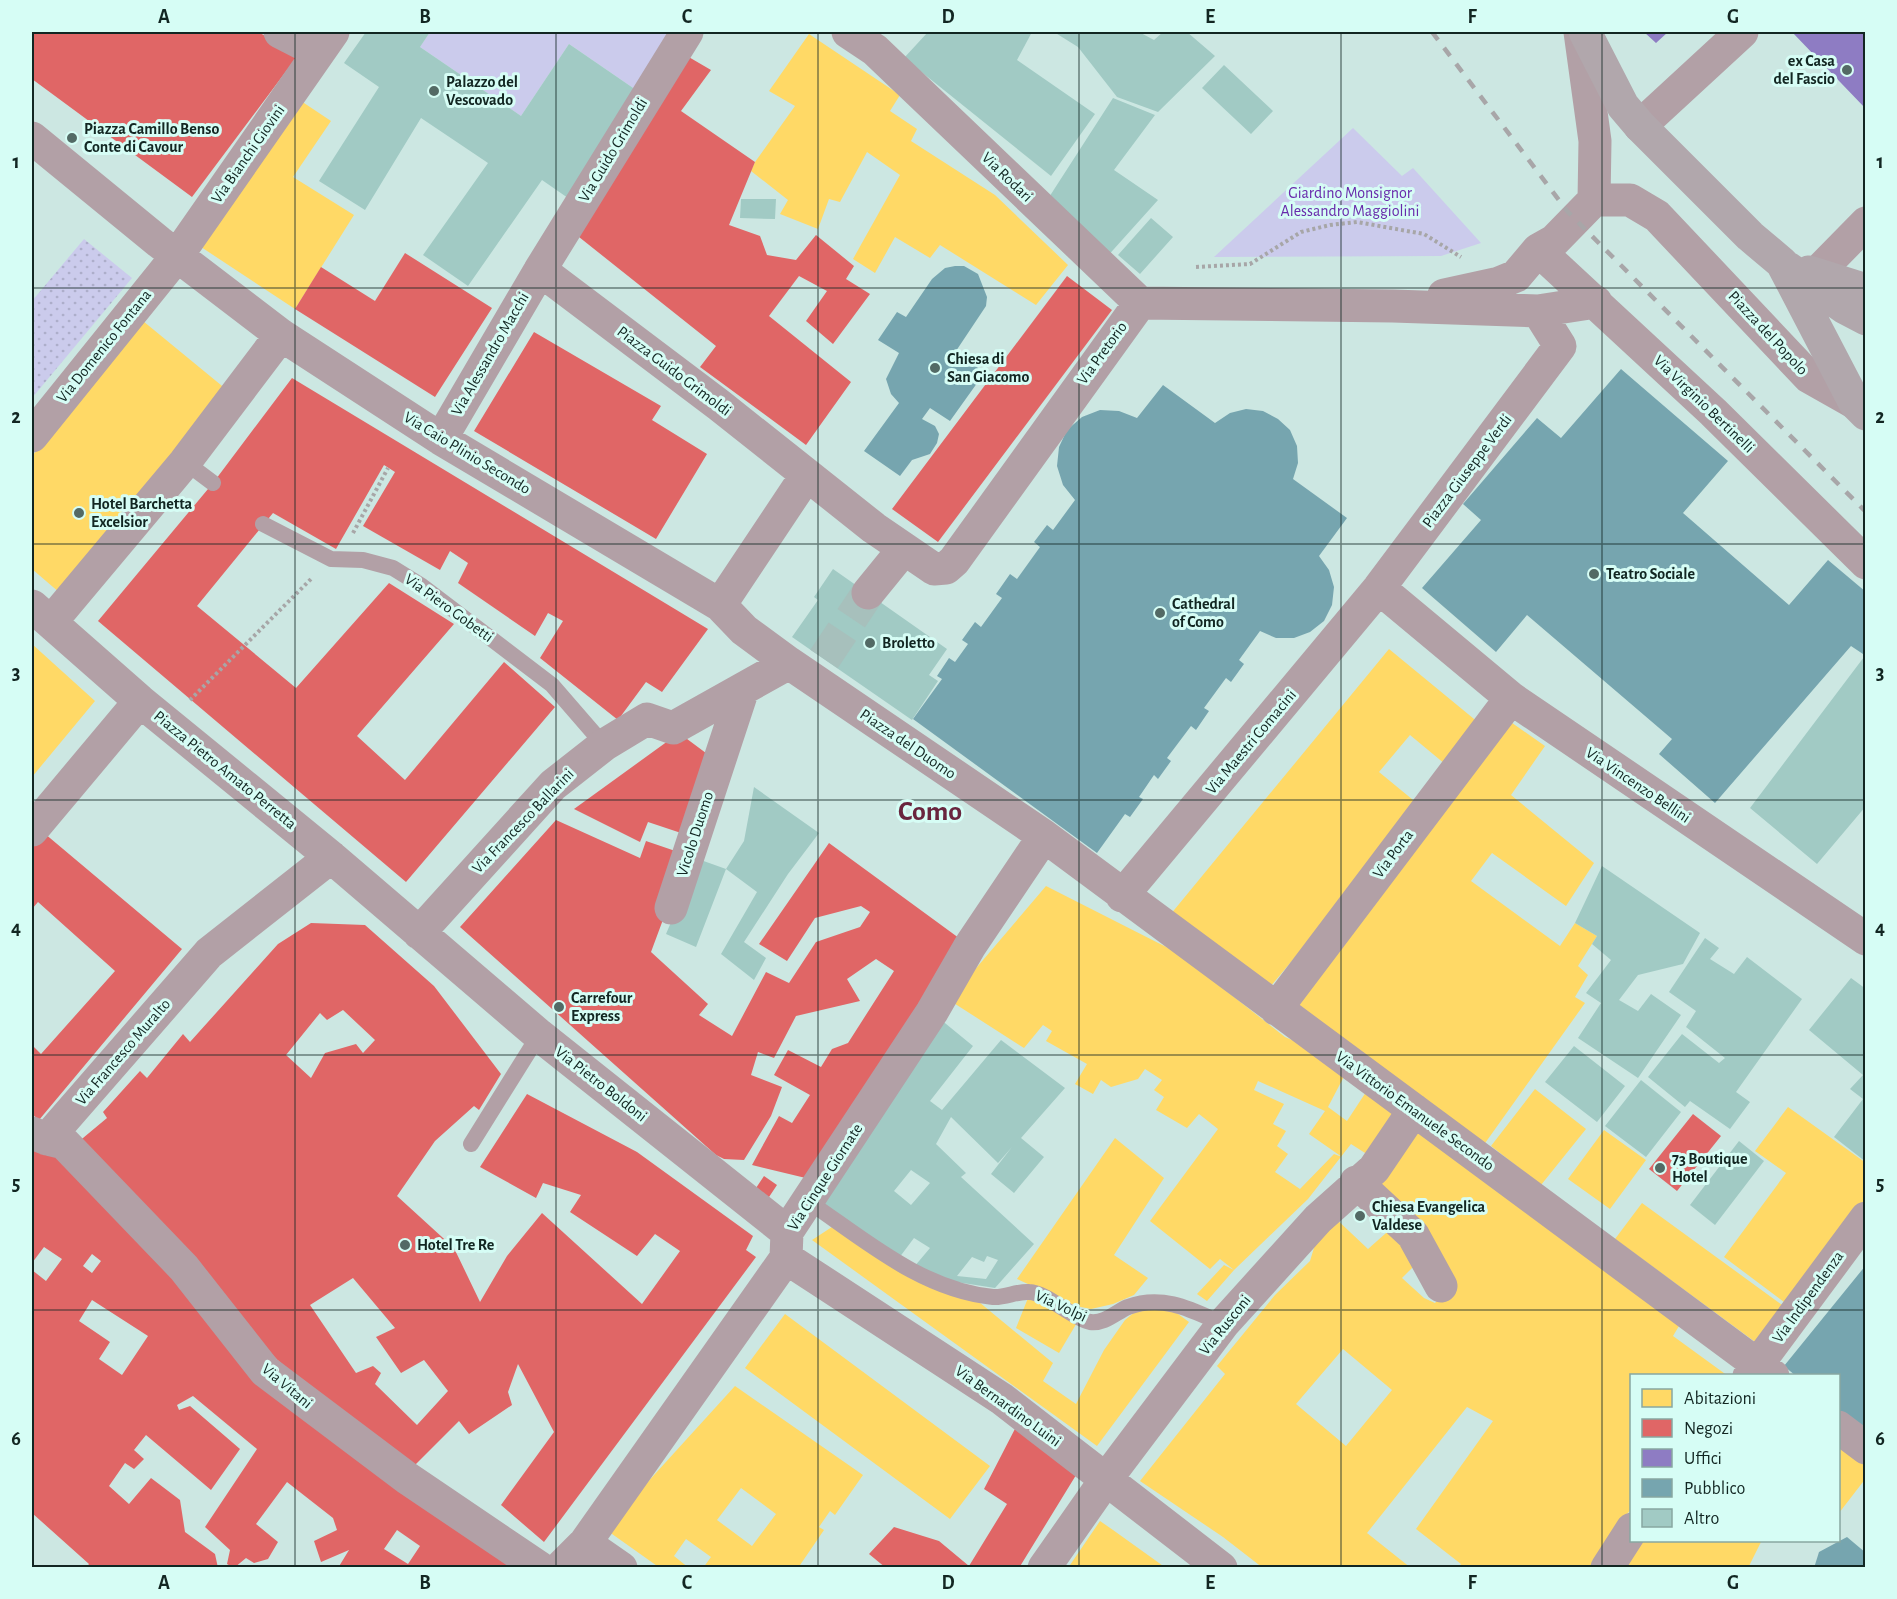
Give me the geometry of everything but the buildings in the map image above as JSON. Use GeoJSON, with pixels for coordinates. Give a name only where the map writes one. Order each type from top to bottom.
{"type":"FeatureCollection","features":[{"type":"Feature","properties":{"kind":"main road","name":"Piazza del Popolo"},"geometry":{"type":"LineString","coordinates":[[1585,32],[1623,106],[1640,126],[1750,236],[1782,263],[1860,409]]}},
{"type":"Feature","properties":{"kind":"main road"},"geometry":{"type":"LineString","coordinates":[[1782,263],[1866,290]]}},
{"type":"Feature","properties":{"kind":"main road"},"geometry":{"type":"LineString","coordinates":[[1782,263],[1845,308],[1866,319]]}},
{"type":"Feature","properties":{"kind":"street","name":"Via Bianchi Giovini"},"geometry":{"type":"LineString","coordinates":[[177,256],[326,42],[280,32]]}},
{"type":"Feature","properties":{"kind":"street","name":"Via Guido Grimoldi"},"geometry":{"type":"LineString","coordinates":[[540,270],[687,32]]}},
{"type":"Feature","properties":{"kind":"street","name":"Via Rodari"},"geometry":{"type":"LineString","coordinates":[[848,32],[875,50],[1140,303]]}},
{"type":"Feature","properties":{"kind":"street"},"geometry":{"type":"LineString","coordinates":[[1393,306],[1499,283],[1516,276],[1538,250],[1554,241],[1594,200],[1595,141],[1580,32]]}},
{"type":"Feature","properties":{"kind":"street"},"geometry":{"type":"LineString","coordinates":[[1640,126],[1742,32]]}},
{"type":"Feature","properties":{"kind":"street"},"geometry":{"type":"LineString","coordinates":[[32,138],[177,256]]}},
{"type":"Feature","properties":{"kind":"street","name":"Piazza del Popolo"},"geometry":{"type":"LineString","coordinates":[[1594,200],[1630,200],[1657,216],[1809,377],[1860,409]]}},
{"type":"Feature","properties":{"kind":"street"},"geometry":{"type":"LineString","coordinates":[[1815,274],[1866,224]]}},
{"type":"Feature","properties":{"kind":"street","name":"Via Virginio Bertinelli"},"geometry":{"type":"LineString","coordinates":[[1538,250],[1713,412],[1866,563]]}},
{"type":"Feature","properties":{"kind":"street","name":"Via Caio Plinio Secondo"},"geometry":{"type":"LineString","coordinates":[[177,256],[280,335],[448,426],[720,605],[744,630],[761,643]]}},
{"type":"Feature","properties":{"kind":"street","name":"Via Domenico Fontana"},"geometry":{"type":"LineString","coordinates":[[32,436],[177,256]]}},
{"type":"Feature","properties":{"kind":"street","name":"Via Alessandro Macchi"},"geometry":{"type":"LineString","coordinates":[[448,426],[540,270]]}},
{"type":"Feature","properties":{"kind":"street","name":"Piazza Guido Grimoldi"},"geometry":{"type":"LineString","coordinates":[[540,270],[719,405],[806,476],[903,550]]}},
{"type":"Feature","properties":{"kind":"street"},"geometry":{"type":"LineString","coordinates":[[1140,303],[1393,306],[1538,311],[1596,302]]}},
{"type":"Feature","properties":{"kind":"street","name":"Via Pretorio"},"geometry":{"type":"LineString","coordinates":[[903,550],[934,569],[946,568],[954,561],[1140,303]]}},
{"type":"Feature","properties":{"kind":"street","name":"Piazza Giuseppe Verdi"},"geometry":{"type":"LineString","coordinates":[[1379,588],[1560,346],[1538,311]]}},
{"type":"Feature","properties":{"kind":"street"},"geometry":{"type":"LineString","coordinates":[[140,701],[41,614],[185,462],[280,335]]}},
{"type":"Feature","properties":{"kind":"street"},"geometry":{"type":"LineString","coordinates":[[720,605],[806,476]]}},
{"type":"Feature","properties":{"kind":"street"},"geometry":{"type":"LineString","coordinates":[[868,593],[903,550]]}},
{"type":"Feature","properties":{"kind":"street","name":"Via Vincenzo Bellini"},"geometry":{"type":"LineString","coordinates":[[1379,588],[1417,623],[1511,698],[1866,939]]}},
{"type":"Feature","properties":{"kind":"street","name":"Via Maestri Comacini"},"geometry":{"type":"LineString","coordinates":[[1122,896],[1379,588]]}},
{"type":"Feature","properties":{"kind":"street","name":"Piazza del Duomo"},"geometry":{"type":"LineString","coordinates":[[761,643],[807,666],[1051,842]]}},
{"type":"Feature","properties":{"kind":"street"},"geometry":{"type":"LineString","coordinates":[[743,689],[807,666]]}},
{"type":"Feature","properties":{"kind":"street","name":"Via Francesco Ballarini"},"geometry":{"type":"LineString","coordinates":[[419,933],[553,785],[604,745],[647,719],[673,728],[743,689]]}},
{"type":"Feature","properties":{"kind":"street","name":"Vicolo Duomo"},"geometry":{"type":"LineString","coordinates":[[670,908],[743,689]]}},
{"type":"Feature","properties":{"kind":"street","name":"Via Porta"},"geometry":{"type":"LineString","coordinates":[[1275,1009],[1511,698]]}},
{"type":"Feature","properties":{"kind":"street","name":"Piazza Pietro Amato Perretta"},"geometry":{"type":"LineString","coordinates":[[32,830],[140,701],[419,933]]}},
{"type":"Feature","properties":{"kind":"street","name":"Via Vittorio Emanuele Secondo"},"geometry":{"type":"LineString","coordinates":[[1051,842],[1414,1110],[1760,1372]]}},
{"type":"Feature","properties":{"kind":"street","name":"Via Cinque Giornate"},"geometry":{"type":"LineString","coordinates":[[560,1568],[585,1544],[787,1245],[809,1202],[933,1012],[970,946],[1051,842]]}},
{"type":"Feature","properties":{"kind":"street","name":"Via Francesco Muralto"},"geometry":{"type":"LineString","coordinates":[[39,1136],[209,953],[331,858]]}},
{"type":"Feature","properties":{"kind":"street","name":"Via Pietro Boldoni"},"geometry":{"type":"LineString","coordinates":[[419,933],[787,1245]]}},
{"type":"Feature","properties":{"kind":"street","name":"Via Rusconi"},"geometry":{"type":"LineString","coordinates":[[1044,1568],[1107,1478],[1223,1324],[1317,1219],[1374,1168],[1414,1110]]}},
{"type":"Feature","properties":{"kind":"street","name":"Via Vitani"},"geometry":{"type":"LineString","coordinates":[[39,1136],[64,1143],[184,1268],[265,1371],[407,1478],[540,1568]]}},
{"type":"Feature","properties":{"kind":"street"},"geometry":{"type":"LineString","coordinates":[[1356,1182],[1413,1235],[1441,1286]]}},
{"type":"Feature","properties":{"kind":"street","name":"Via Indipendenza"},"geometry":{"type":"LineString","coordinates":[[1760,1372],[1866,1218]]}},
{"type":"Feature","properties":{"kind":"street","name":"Via Bernardino Luini"},"geometry":{"type":"LineString","coordinates":[[787,1245],[1002,1399],[1221,1568]]}},
{"type":"Feature","properties":{"kind":"street"},"geometry":{"type":"LineString","coordinates":[[1840,1428],[1866,1448]]}},
{"type":"Feature","properties":{"kind":"street"},"geometry":{"type":"LineString","coordinates":[[1607,1568],[1630,1532]]}},
{"type":"Feature","properties":{"kind":"street"},"geometry":{"type":"LineString","coordinates":[[585,1544],[621,1568]]}},
{"type":"Feature","properties":{"kind":"lane"},"geometry":{"type":"LineString","coordinates":[[185,462],[213,483]]}},
{"type":"Feature","properties":{"kind":"lane","name":"Via Piero Gobetti"},"geometry":{"type":"LineString","coordinates":[[263,524],[338,559],[363,560],[393,568],[422,586],[552,685],[604,745]]}},
{"type":"Feature","properties":{"kind":"lane"},"geometry":{"type":"LineString","coordinates":[[471,1144],[539,1035]]}},
{"type":"Feature","properties":{"kind":"lane","name":"Via Volpi"},"geometry":{"type":"LineString","coordinates":[[809,1202],[917,1275],[972,1294],[996,1297],[1030,1292],[1091,1322],[1108,1319],[1127,1307],[1150,1302],[1176,1303],[1223,1324]]}},
{"type":"Feature","properties":{"kind":"path"},"geometry":{"type":"LineString","coordinates":[[1250,264],[1301,232],[1357,222],[1424,234],[1465,259]]}},
{"type":"Feature","properties":{"kind":"path"},"geometry":{"type":"LineString","coordinates":[[191,699],[338,559],[388,468]]}},
{"type":"Feature","properties":{"kind":"green space"},"geometry":{"type":"Polygon","coordinates":[[[430,32],[676,32],[636,90],[569,44],[521,116],[420,47],[430,32]]]}},
{"type":"Feature","properties":{"kind":"green space","name":"Giardino Monsignor Alessandro Maggiolini"},"geometry":{"type":"Polygon","coordinates":[[[1353,128],[1402,176],[1413,168],[1481,243],[1441,256],[1214,257],[1353,128]]]}},
{"type":"Feature","properties":{"kind":"green space"},"geometry":{"type":"Polygon","coordinates":[[[84,239],[132,278],[32,398],[32,301],[84,239]]]}},
{"type":"Feature","properties":{"kind":"tunnel"},"geometry":{"type":"LineString","coordinates":[[824,659],[868,593]]}},
{"type":"Feature","properties":{"kind":"railway"},"geometry":{"type":"LineString","coordinates":[[1432,32],[1568,212],[1866,512]]}},
{"type":"Feature","properties":{"kind":"place","name":"ex Casa del Fascio"},"geometry":{"type":"Point","coordinates":[1847,70]}},
{"type":"Feature","properties":{"kind":"place","name":"Palazzo del Vescovado"},"geometry":{"type":"Point","coordinates":[434,91]}},
{"type":"Feature","properties":{"kind":"place","name":"Piazza Camillo Benso Conte di Cavour"},"geometry":{"type":"Point","coordinates":[72,138]}},
{"type":"Feature","properties":{"kind":"place","name":"Chiesa di San Giacomo"},"geometry":{"type":"Point","coordinates":[935,368]}},
{"type":"Feature","properties":{"kind":"place","name":"Hotel Barchetta Excelsior"},"geometry":{"type":"Point","coordinates":[79,513]}},
{"type":"Feature","properties":{"kind":"place","name":"Teatro Sociale"},"geometry":{"type":"Point","coordinates":[1594,574]}},
{"type":"Feature","properties":{"kind":"place","name":"Cathedral of Como"},"geometry":{"type":"Point","coordinates":[1160,613]}},
{"type":"Feature","properties":{"kind":"place","name":"Broletto"},"geometry":{"type":"Point","coordinates":[870,643]}},
{"type":"Feature","properties":{"kind":"place","name":"Carrefour Express"},"geometry":{"type":"Point","coordinates":[559,1007]}},
{"type":"Feature","properties":{"kind":"place","name":"73 Boutique Hotel"},"geometry":{"type":"Point","coordinates":[1660,1168]}},
{"type":"Feature","properties":{"kind":"place","name":"Chiesa Evangelica Valdese"},"geometry":{"type":"Point","coordinates":[1360,1216]}},
{"type":"Feature","properties":{"kind":"place","name":"Hotel Tre Re"},"geometry":{"type":"Point","coordinates":[405,1245]}},
{"type":"Feature","properties":{"kind":"district","name":"Como"},"geometry":{"type":"Point","coordinates":[930,812]}}]}
